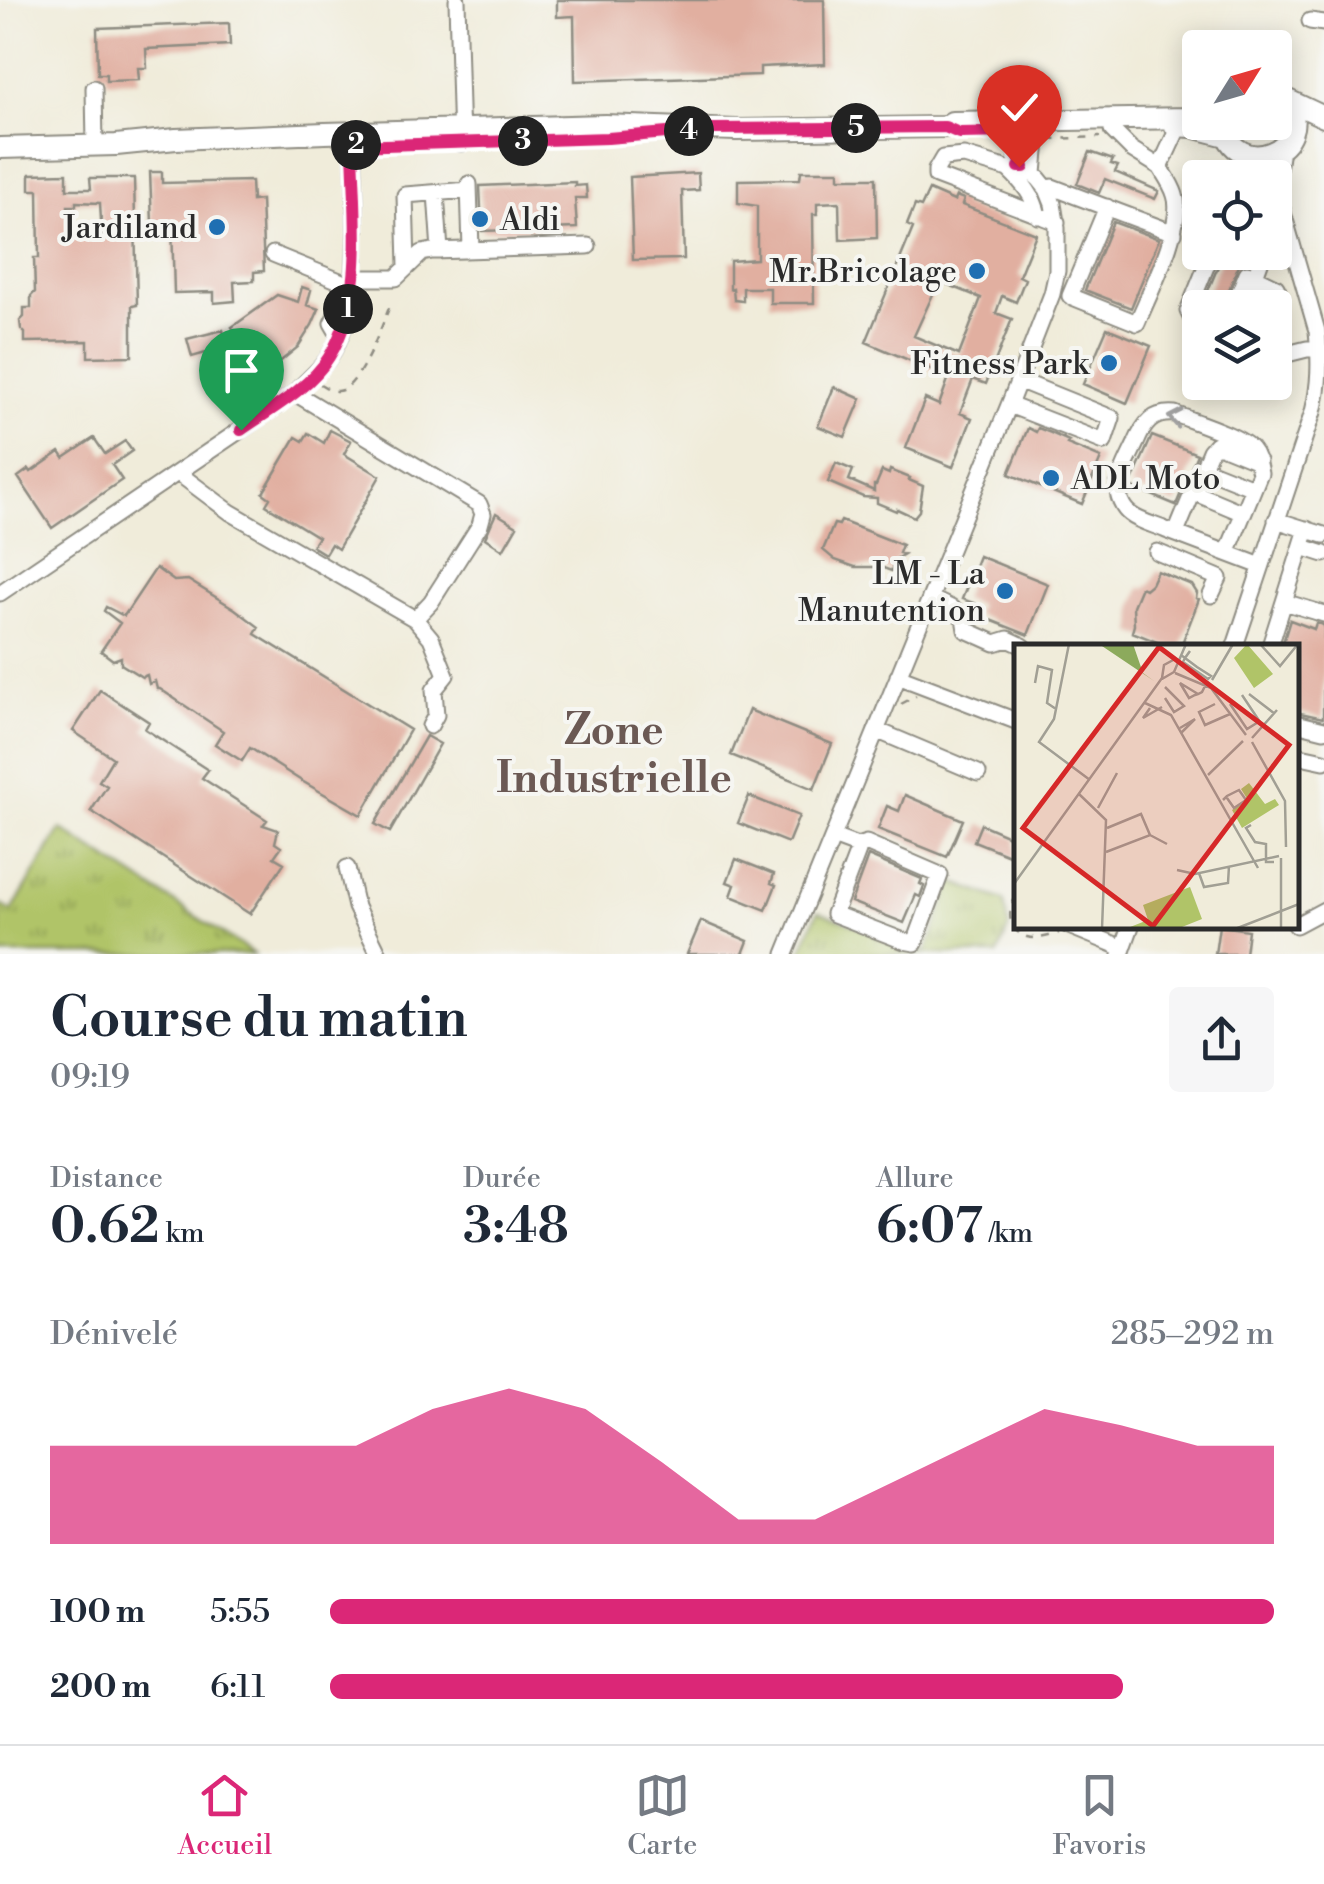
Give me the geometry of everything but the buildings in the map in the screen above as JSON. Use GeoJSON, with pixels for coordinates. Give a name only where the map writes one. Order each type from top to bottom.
{"type":"FeatureCollection","features":[{"type":"Feature","properties":{"kind":"main road"},"geometry":{"type":"LineString","coordinates":[[1292,100],[1324,117]]}},
{"type":"Feature","properties":{"kind":"main road"},"geometry":{"type":"LineString","coordinates":[[1292,108],[1292,128]]}},
{"type":"Feature","properties":{"kind":"main road"},"geometry":{"type":"LineString","coordinates":[[1292,128],[1324,117]]}},
{"type":"Feature","properties":{"kind":"main road"},"geometry":{"type":"LineString","coordinates":[[1040,132],[1182,119]]}},
{"type":"Feature","properties":{"kind":"main road"},"geometry":{"type":"LineString","coordinates":[[0,148],[176,149],[461,136],[608,138],[714,129],[945,127],[952,122],[1040,132],[1107,133],[1182,126]]}},
{"type":"Feature","properties":{"kind":"main road"},"geometry":{"type":"LineString","coordinates":[[1230,140],[1234,148],[1245,154],[1262,156],[1281,148],[1287,140]]}},
{"type":"Feature","properties":{"kind":"street"},"geometry":{"type":"LineString","coordinates":[[457,0],[461,136]]}},
{"type":"Feature","properties":{"kind":"street"},"geometry":{"type":"LineString","coordinates":[[94,88],[106,146]]}},
{"type":"Feature","properties":{"kind":"street"},"geometry":{"type":"LineString","coordinates":[[1160,167],[1179,126]]}},
{"type":"Feature","properties":{"kind":"street"},"geometry":{"type":"LineString","coordinates":[[1015,127],[1016,153],[1024,184],[1038,216]]}},
{"type":"Feature","properties":{"kind":"street"},"geometry":{"type":"LineString","coordinates":[[1022,170],[1040,132]]}},
{"type":"Feature","properties":{"kind":"street"},"geometry":{"type":"LineString","coordinates":[[1107,133],[1160,167],[1176,196],[1174,234],[1137,323],[1070,296],[1107,208]]}},
{"type":"Feature","properties":{"kind":"street"},"geometry":{"type":"LineString","coordinates":[[343,280],[355,256],[349,139]]}},
{"type":"Feature","properties":{"kind":"street"},"geometry":{"type":"LineString","coordinates":[[1279,160],[1281,148]]}},
{"type":"Feature","properties":{"kind":"street"},"geometry":{"type":"LineString","coordinates":[[785,954],[1009,405],[1052,294],[1057,271],[1056,222],[1046,188],[1022,170],[964,156],[942,158],[936,170],[936,176],[1056,222]]}},
{"type":"Feature","properties":{"kind":"street"},"geometry":{"type":"LineString","coordinates":[[1255,156],[1258,160]]}},
{"type":"Feature","properties":{"kind":"street"},"geometry":{"type":"LineString","coordinates":[[407,266],[405,195],[469,187],[472,250]]}},
{"type":"Feature","properties":{"kind":"street"},"geometry":{"type":"LineString","coordinates":[[1046,188],[1174,234]]}},
{"type":"Feature","properties":{"kind":"street"},"geometry":{"type":"LineString","coordinates":[[436,193],[440,251]]}},
{"type":"Feature","properties":{"kind":"street"},"geometry":{"type":"LineString","coordinates":[[1235,644],[1319,386],[1321,354],[1317,332],[1292,245]]}},
{"type":"Feature","properties":{"kind":"street"},"geometry":{"type":"LineString","coordinates":[[273,254],[343,280],[396,278],[422,253],[588,246]]}},
{"type":"Feature","properties":{"kind":"street"},"geometry":{"type":"LineString","coordinates":[[0,593],[295,393],[328,359],[347,318],[343,280],[347,264],[355,256]]}},
{"type":"Feature","properties":{"kind":"street"},"geometry":{"type":"LineString","coordinates":[[1249,290],[1256,270]]}},
{"type":"Feature","properties":{"kind":"street"},"geometry":{"type":"LineString","coordinates":[[1241,290],[1247,274],[1278,290]]}},
{"type":"Feature","properties":{"kind":"street"},"geometry":{"type":"LineString","coordinates":[[1292,353],[1307,349],[1321,354]]}},
{"type":"Feature","properties":{"kind":"street"},"geometry":{"type":"LineString","coordinates":[[1009,405],[1104,442],[1112,418],[1018,380]]}},
{"type":"Feature","properties":{"kind":"street"},"geometry":{"type":"LineString","coordinates":[[295,393],[479,504],[483,514],[480,525],[431,602],[415,619]]}},
{"type":"Feature","properties":{"kind":"street"},"geometry":{"type":"LineString","coordinates":[[1044,420],[1053,394]]}},
{"type":"Feature","properties":{"kind":"street"},"geometry":{"type":"LineString","coordinates":[[1227,553],[1260,473],[1253,451],[1244,442],[1175,414],[1153,416],[1144,424],[1118,487],[1122,506],[1133,517],[1183,536],[1227,553],[1261,566]]}},
{"type":"Feature","properties":{"kind":"street"},"geometry":{"type":"LineString","coordinates":[[1180,561],[1193,492],[1210,450],[1216,444],[1258,461]]}},
{"type":"Feature","properties":{"kind":"street"},"geometry":{"type":"LineString","coordinates":[[1203,468],[1254,488]]}},
{"type":"Feature","properties":{"kind":"street"},"geometry":{"type":"LineString","coordinates":[[178,472],[230,512],[415,619],[431,638],[446,675],[434,690],[436,715],[430,726]]}},
{"type":"Feature","properties":{"kind":"street"},"geometry":{"type":"LineString","coordinates":[[1193,492],[1243,513]]}},
{"type":"Feature","properties":{"kind":"street"},"geometry":{"type":"LineString","coordinates":[[1276,520],[1324,535]]}},
{"type":"Feature","properties":{"kind":"street"},"geometry":{"type":"LineString","coordinates":[[1271,644],[1307,530]]}},
{"type":"Feature","properties":{"kind":"street"},"geometry":{"type":"LineString","coordinates":[[1302,547],[1324,554]]}},
{"type":"Feature","properties":{"kind":"street"},"geometry":{"type":"LineString","coordinates":[[1157,552],[1218,578],[1211,596]]}},
{"type":"Feature","properties":{"kind":"street"},"geometry":{"type":"LineString","coordinates":[[930,598],[964,618],[966,630],[996,643],[1008,640],[1018,644]]}},
{"type":"Feature","properties":{"kind":"street"},"geometry":{"type":"LineString","coordinates":[[1284,602],[1324,614]]}},
{"type":"Feature","properties":{"kind":"street"},"geometry":{"type":"LineString","coordinates":[[898,676],[1014,720]]}},
{"type":"Feature","properties":{"kind":"street"},"geometry":{"type":"LineString","coordinates":[[1299,724],[1324,730]]}},
{"type":"Feature","properties":{"kind":"street"},"geometry":{"type":"LineString","coordinates":[[876,730],[978,774]]}},
{"type":"Feature","properties":{"kind":"street"},"geometry":{"type":"LineString","coordinates":[[1299,756],[1324,760]]}},
{"type":"Feature","properties":{"kind":"street"},"geometry":{"type":"LineString","coordinates":[[832,837],[857,846],[866,842],[940,875],[915,943],[834,914],[857,846]]}},
{"type":"Feature","properties":{"kind":"street"},"geometry":{"type":"LineString","coordinates":[[348,868],[356,907],[378,954]]}},
{"type":"Feature","properties":{"kind":"street"},"geometry":{"type":"LineString","coordinates":[[1299,924],[1324,910]]}},
{"type":"Feature","properties":{"kind":"street"},"geometry":{"type":"LineString","coordinates":[[1065,929],[1122,951]]}},
{"type":"Feature","properties":{"kind":"path"},"geometry":{"type":"LineString","coordinates":[[1040,132],[1052,139],[1107,133]]}},
{"type":"Feature","properties":{"kind":"path"},"geometry":{"type":"LineString","coordinates":[[311,377],[328,390],[348,387],[368,360],[389,308]]}},
{"type":"Feature","properties":{"kind":"path"},"geometry":{"type":"LineString","coordinates":[[886,706],[892,708],[918,695]]}},
{"type":"Feature","properties":{"kind":"path"},"geometry":{"type":"LineString","coordinates":[[1014,901],[1010,908],[1014,925]]}},
{"type":"Feature","properties":{"kind":"path"},"geometry":{"type":"LineString","coordinates":[[1017,929],[1030,938],[1065,929]]}},
{"type":"Feature","properties":{"kind":"green space"},"geometry":{"type":"Polygon","coordinates":[[[61,829],[254,954],[0,954],[0,904],[12,911],[61,829]]]}},
{"type":"Feature","properties":{"kind":"green space"},"geometry":{"type":"Polygon","coordinates":[[[952,882],[1004,901],[1009,927],[998,954],[800,954],[818,911],[926,952],[952,882]]]}},
{"type":"Feature","properties":{"kind":"place","name":"Aldi"},"geometry":{"type":"Point","coordinates":[480,219]}},
{"type":"Feature","properties":{"kind":"place","name":"Jardiland"},"geometry":{"type":"Point","coordinates":[217,227]}},
{"type":"Feature","properties":{"kind":"place","name":"Mr.Bricolage"},"geometry":{"type":"Point","coordinates":[977,271]}},
{"type":"Feature","properties":{"kind":"place","name":"Fitness Park"},"geometry":{"type":"Point","coordinates":[1109,363]}},
{"type":"Feature","properties":{"kind":"place","name":"ADL Moto"},"geometry":{"type":"Point","coordinates":[1051,478]}},
{"type":"Feature","properties":{"kind":"place","name":"LM - La Manutention"},"geometry":{"type":"Point","coordinates":[1005,591]}},
{"type":"Feature","properties":{"kind":"district","name":"Zone Industrielle"},"geometry":{"type":"Point","coordinates":[614,753]}},
{"type":"Feature","properties":{"kind":"route"},"geometry":{"type":"LineString","coordinates":[[241,430],[295,393],[328,359],[347,318],[356,263],[353,146],[608,138],[714,129],[945,127],[959,133],[1015,132],[1016,153],[1024,167],[1019,167]]}}]}
